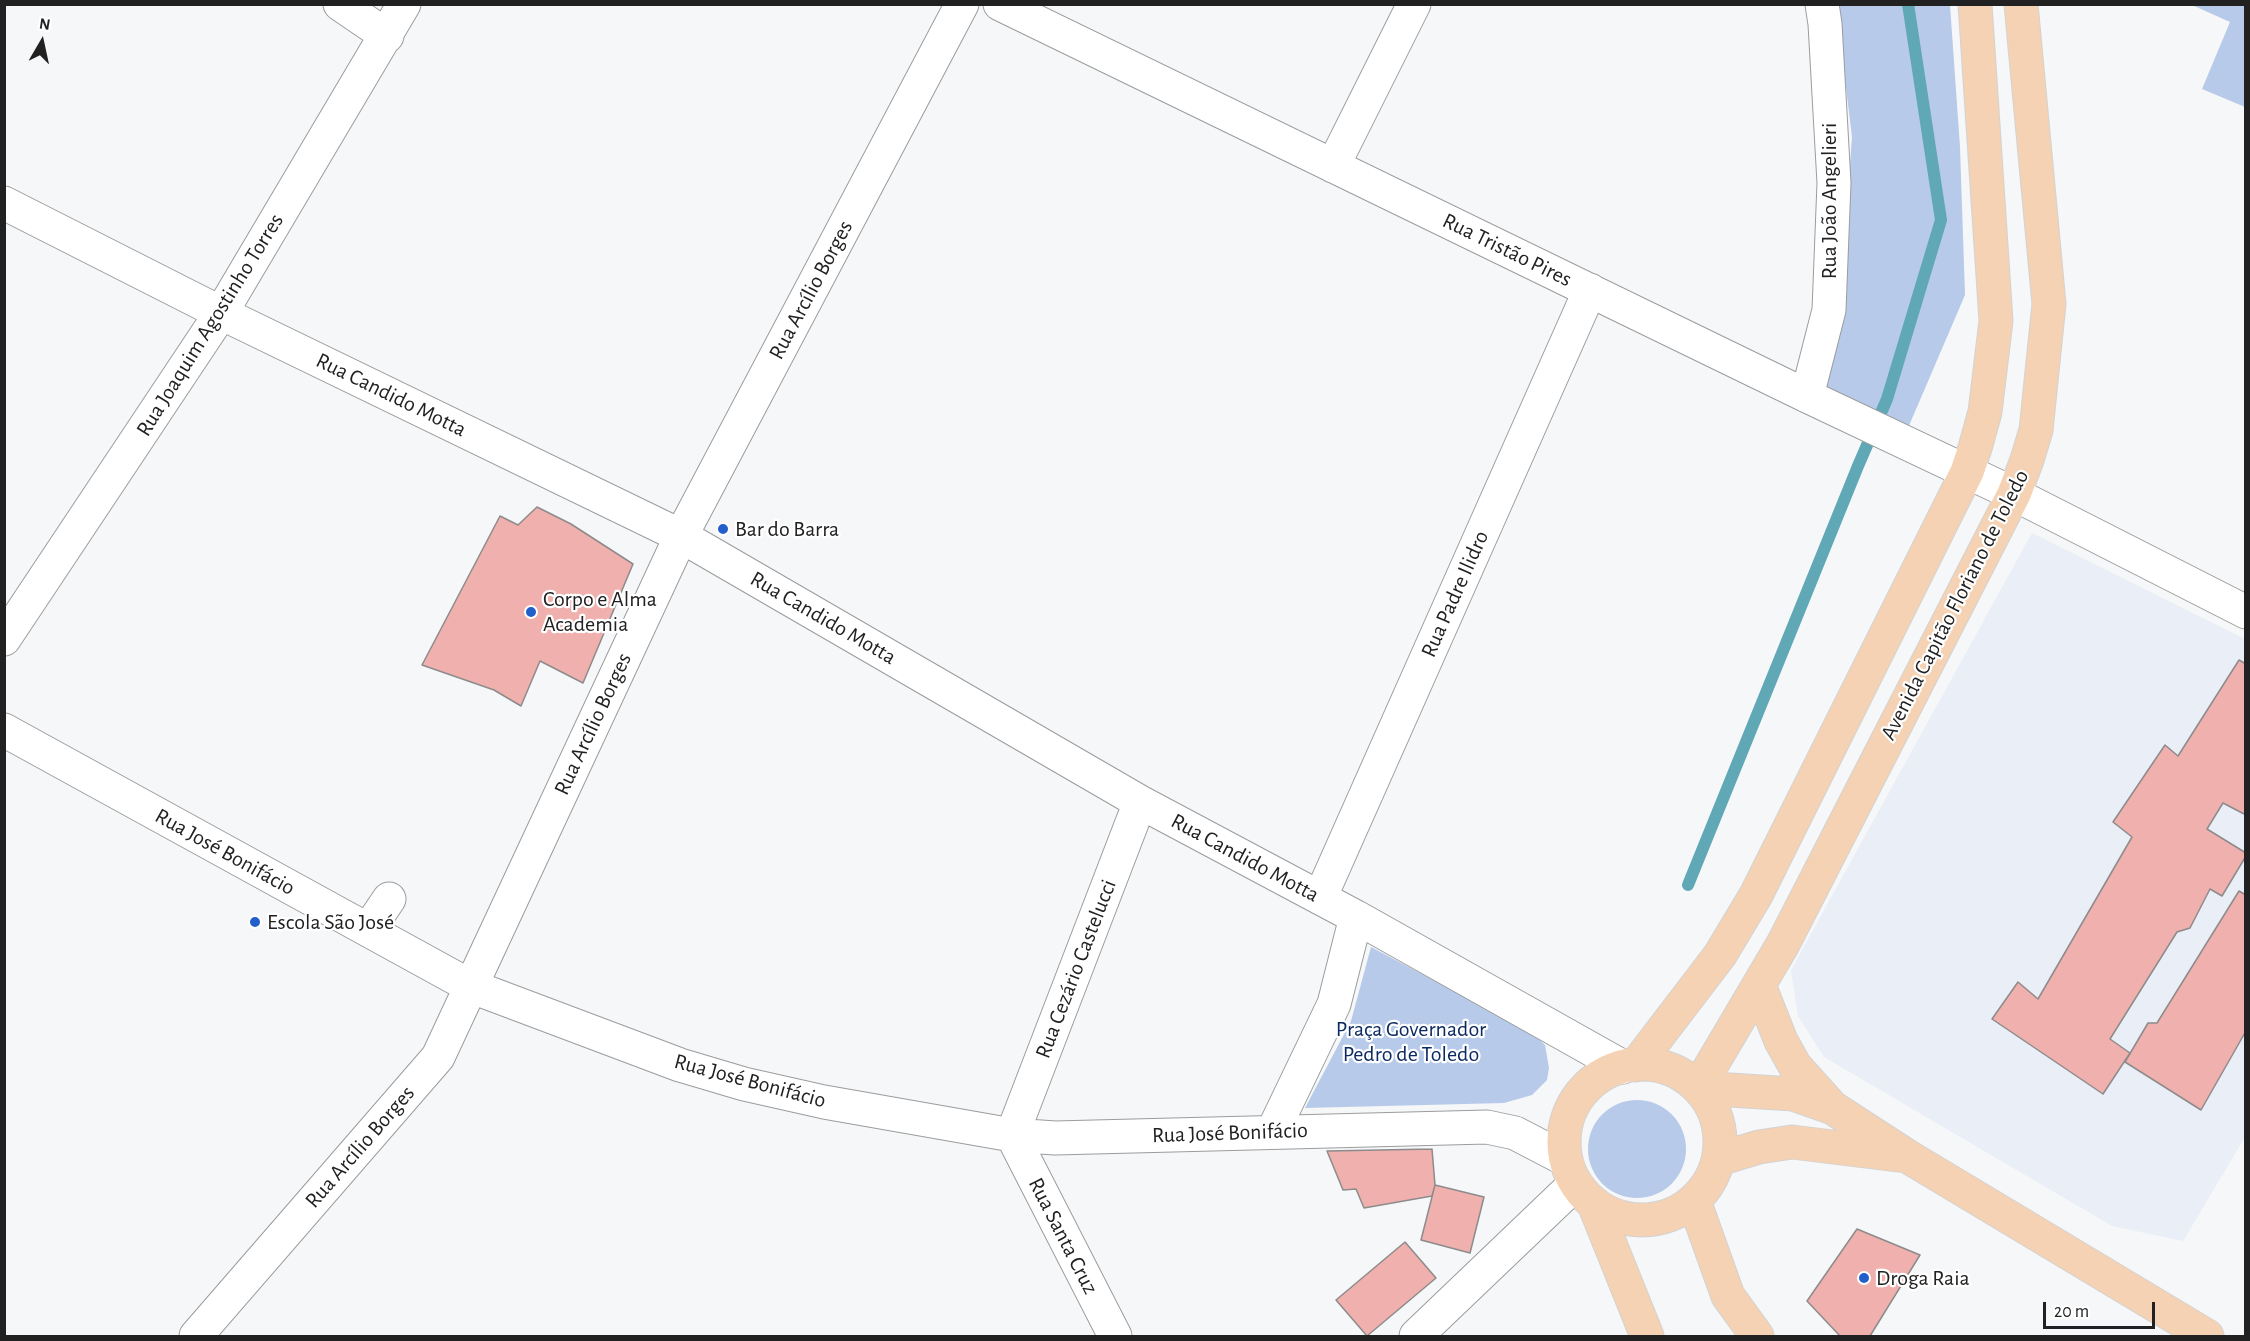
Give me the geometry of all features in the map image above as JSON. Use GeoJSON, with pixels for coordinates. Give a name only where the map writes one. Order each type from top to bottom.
{"type":"FeatureCollection","features":[{"type":"Feature","properties":{"kind":"main road"},"geometry":{"type":"LineString","coordinates":[[1630,1066],[1720,955],[1756,895],[1967,471],[1985,412],[1996,321],[1975,4]]}},
{"type":"Feature","properties":{"kind":"main road","name":"Avenida Capitão Floriano de Toledo"},"geometry":{"type":"LineString","coordinates":[[1698,1088],[1788,934],[2014,494],[2036,430],[2049,304],[2021,4]]}},
{"type":"Feature","properties":{"kind":"main road"},"geometry":{"type":"LineString","coordinates":[[1759,985],[1781,1041],[1796,1066],[1833,1108]]}},
{"type":"Feature","properties":{"kind":"main road"},"geometry":{"type":"LineString","coordinates":[[1578,1183],[1618,1217],[1645,1221],[1671,1215],[1695,1201],[1710,1182],[1719,1159],[1720,1134],[1714,1109],[1698,1088],[1680,1073],[1656,1065],[1630,1066],[1607,1072],[1586,1087],[1572,1106],[1564,1132],[1578,1183],[1647,1336]]}},
{"type":"Feature","properties":{"kind":"main road"},"geometry":{"type":"LineString","coordinates":[[1698,1088],[1793,1094],[1833,1108],[1907,1156],[2207,1336]]}},
{"type":"Feature","properties":{"kind":"main road"},"geometry":{"type":"LineString","coordinates":[[1719,1159],[1759,1147],[1792,1142],[1907,1156]]}},
{"type":"Feature","properties":{"kind":"main road"},"geometry":{"type":"LineString","coordinates":[[1695,1201],[1728,1296],[1757,1336]]}},
{"type":"Feature","properties":{"kind":"street"},"geometry":{"type":"LineString","coordinates":[[340,4],[387,36]]}},
{"type":"Feature","properties":{"kind":"street","name":"Rua Joaquim Agostinho Torres"},"geometry":{"type":"LineString","coordinates":[[4,639],[221,313],[405,4]]}},
{"type":"Feature","properties":{"kind":"street","name":"Rua Arcílio Borges"},"geometry":{"type":"LineString","coordinates":[[196,1336],[438,1057],[681,536],[962,4]]}},
{"type":"Feature","properties":{"kind":"street","name":"Rua Tristão Pires"},"geometry":{"type":"LineString","coordinates":[[1000,4],[1967,471],[2246,612]]}},
{"type":"Feature","properties":{"kind":"street"},"geometry":{"type":"LineString","coordinates":[[1333,166],[1414,4]]}},
{"type":"Feature","properties":{"kind":"street","name":"Rua João Angelieri"},"geometry":{"type":"LineString","coordinates":[[1808,396],[1829,310],[1833,183],[1825,24],[1821,4]]}},
{"type":"Feature","properties":{"kind":"street","name":"Rua Candido Motta"},"geometry":{"type":"LineString","coordinates":[[4,203],[221,313],[681,536],[1140,802],[1630,1066]]}},
{"type":"Feature","properties":{"kind":"street","name":"Rua Padre Ilidro"},"geometry":{"type":"LineString","coordinates":[[1320,898],[1590,290]]}},
{"type":"Feature","properties":{"kind":"street","name":"Rua José Bonifácio"},"geometry":{"type":"LineString","coordinates":[[4,730],[470,986],[680,1065],[744,1084],[824,1102],[1012,1135],[1054,1138],[1487,1127],[1515,1133],[1578,1183]]}},
{"type":"Feature","properties":{"kind":"street","name":"Rua Cezário Castelucci"},"geometry":{"type":"LineString","coordinates":[[1012,1135],[1140,802]]}},
{"type":"Feature","properties":{"kind":"street"},"geometry":{"type":"LineString","coordinates":[[368,930],[388,899]]}},
{"type":"Feature","properties":{"kind":"street"},"geometry":{"type":"LineString","coordinates":[[1273,1131],[1334,1004],[1356,917]]}},
{"type":"Feature","properties":{"kind":"street","name":"Rua Santa Cruz"},"geometry":{"type":"LineString","coordinates":[[1012,1135],[1114,1336]]}},
{"type":"Feature","properties":{"kind":"street"},"geometry":{"type":"LineString","coordinates":[[1416,1336],[1578,1183]]}},
{"type":"Feature","properties":{"kind":"shaded area"},"geometry":{"type":"Polygon","coordinates":[[[2032,533],[2245,639],[2245,1137],[2183,1241],[2112,1226],[1824,1057],[1798,1016],[1791,970],[2032,533]]]}},
{"type":"Feature","properties":{"kind":"green space"},"geometry":{"type":"Polygon","coordinates":[[[1836,5],[1950,5],[1960,147],[1965,295],[1908,428],[1826,390],[1839,316],[1852,137],[1836,5]]]}},
{"type":"Feature","properties":{"kind":"green space"},"geometry":{"type":"Polygon","coordinates":[[[2192,5],[2245,5],[2245,107],[2202,89],[2230,22],[2192,5]]]}},
{"type":"Feature","properties":{"kind":"green space","name":"Praça Governador Pedro de Toledo"},"geometry":{"type":"Polygon","coordinates":[[[1371,947],[1533,1033],[1545,1045],[1549,1068],[1547,1080],[1532,1095],[1504,1103],[1305,1108],[1351,1021],[1371,947]]]}},
{"type":"Feature","properties":{"kind":"green space"},"geometry":{"type":"Polygon","coordinates":[[[1637,1100],[1656,1104],[1672,1114],[1682,1130],[1686,1149],[1682,1168],[1672,1184],[1656,1194],[1637,1198],[1618,1194],[1602,1184],[1592,1168],[1588,1149],[1592,1130],[1602,1114],[1618,1104],[1637,1100]]]}},
{"type":"Feature","properties":{"kind":"building","name":"Corpo e Alma Academia"},"geometry":{"type":"Polygon","coordinates":[[[537,507],[571,524],[633,564],[583,683],[540,661],[521,706],[494,690],[422,665],[500,516],[518,525],[537,507]]]}},
{"type":"Feature","properties":{"kind":"building"},"geometry":{"type":"Polygon","coordinates":[[[2239,660],[2246,664],[2246,815],[2223,803],[2207,829],[2246,853],[2246,856],[2222,896],[2210,889],[2190,928],[2177,932],[2110,1039],[2130,1053],[2103,1094],[1992,1019],[2018,982],[2038,999],[2132,837],[2113,822],[2165,745],[2178,756],[2239,660]]]}},
{"type":"Feature","properties":{"kind":"building"},"geometry":{"type":"Polygon","coordinates":[[[2239,891],[2246,895],[2246,1031],[2201,1110],[2125,1062],[2148,1023],[2157,1023],[2239,891]]]}},
{"type":"Feature","properties":{"kind":"building"},"geometry":{"type":"Polygon","coordinates":[[[1432,1149],[1435,1185],[1432,1196],[1364,1208],[1356,1189],[1343,1190],[1327,1151],[1432,1149]]]}},
{"type":"Feature","properties":{"kind":"building"},"geometry":{"type":"Polygon","coordinates":[[[1435,1185],[1484,1197],[1470,1253],[1421,1240],[1435,1185]]]}},
{"type":"Feature","properties":{"kind":"building","name":"Droga Raia"},"geometry":{"type":"Polygon","coordinates":[[[1857,1229],[1920,1255],[1870,1336],[1840,1336],[1807,1301],[1857,1229]]]}},
{"type":"Feature","properties":{"kind":"building"},"geometry":{"type":"Polygon","coordinates":[[[1405,1242],[1436,1278],[1367,1336],[1336,1300],[1405,1242]]]}},
{"type":"Feature","properties":{"kind":"waterway"},"geometry":{"type":"LineString","coordinates":[[1688,885],[1887,399],[1941,220],[1908,4]]}},
{"type":"Feature","properties":{"kind":"place","name":"Bar do Barra"},"geometry":{"type":"Point","coordinates":[723,529]}},
{"type":"Feature","properties":{"kind":"place","name":"Corpo e Alma Academia"},"geometry":{"type":"Point","coordinates":[531,612]}},
{"type":"Feature","properties":{"kind":"place","name":"Escola São José"},"geometry":{"type":"Point","coordinates":[255,922]}},
{"type":"Feature","properties":{"kind":"place","name":"Droga Raia"},"geometry":{"type":"Point","coordinates":[1864,1278]}}]}
